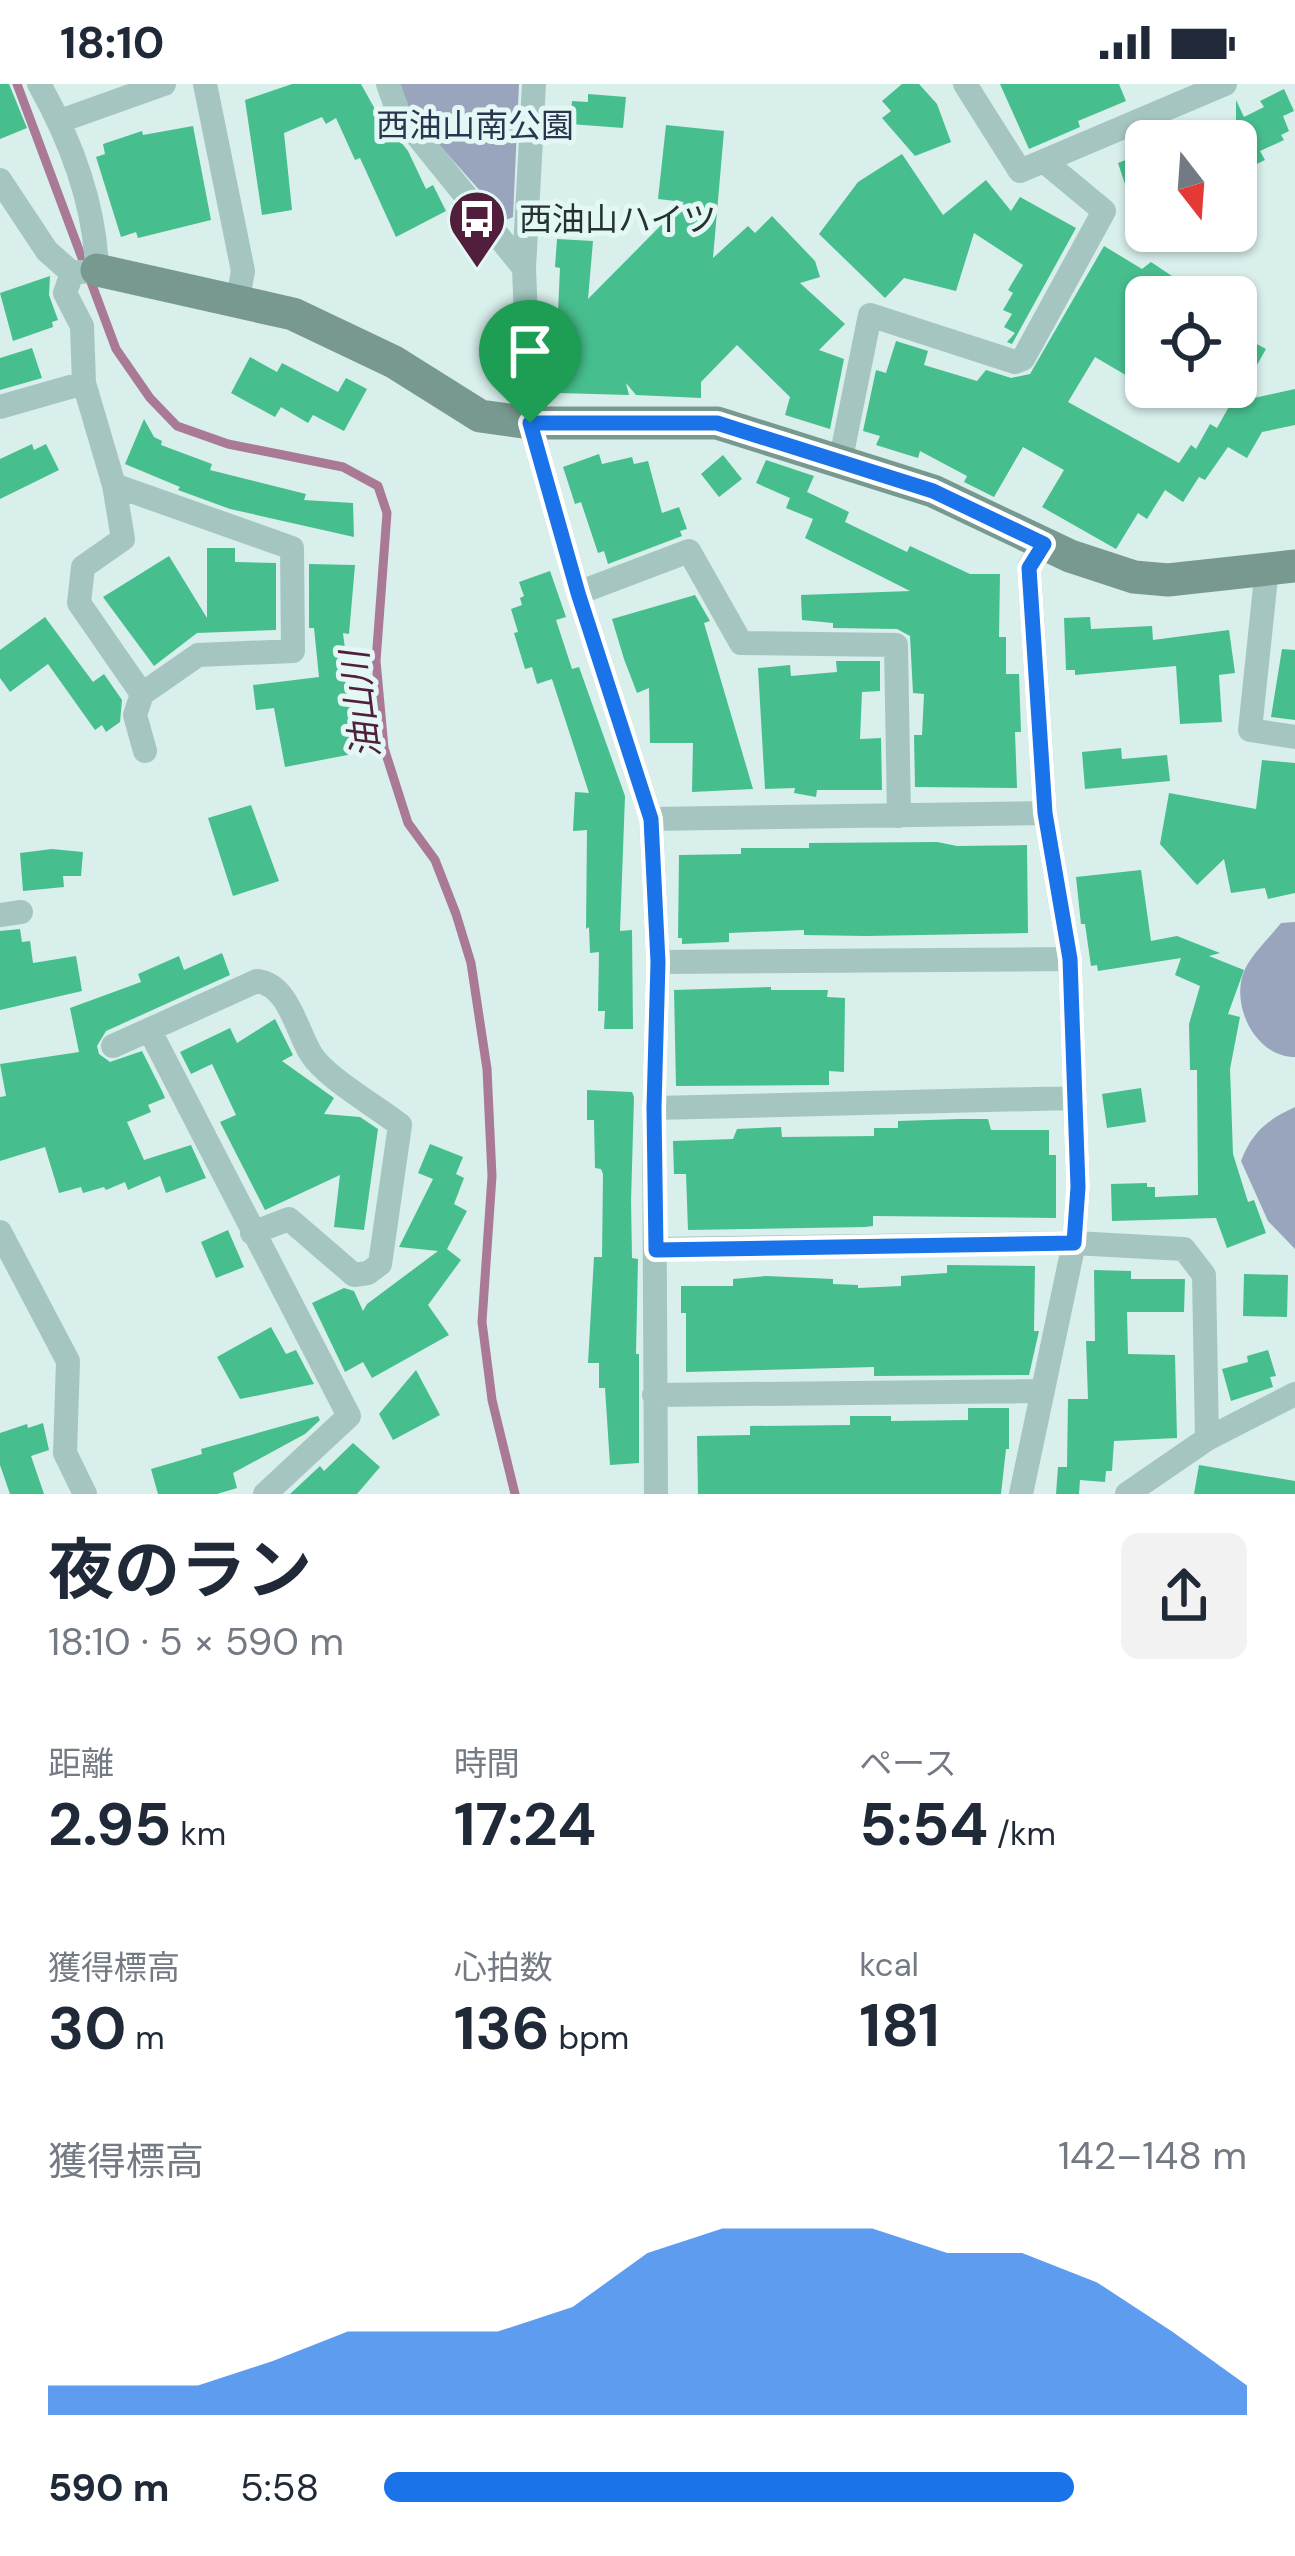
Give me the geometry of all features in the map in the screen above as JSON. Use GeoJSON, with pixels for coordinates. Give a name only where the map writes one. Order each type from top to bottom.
{"type":"FeatureCollection","features":[{"type":"Feature","properties":{"kind":"street"},"geometry":{"type":"LineString","coordinates":[[39,84],[60,121],[95,226],[84,272],[65,293],[82,326],[84,383],[114,484],[123,539],[83,567],[80,603],[142,694]]}},
{"type":"Feature","properties":{"kind":"street"},"geometry":{"type":"LineString","coordinates":[[60,121],[164,84]]}},
{"type":"Feature","properties":{"kind":"street"},"geometry":{"type":"LineString","coordinates":[[205,84],[243,271],[238,298]]}},
{"type":"Feature","properties":{"kind":"street"},"geometry":{"type":"LineString","coordinates":[[388,84],[398,112],[524,268]]}},
{"type":"Feature","properties":{"kind":"street"},"geometry":{"type":"LineString","coordinates":[[534,84],[524,268],[530,423],[578,593],[651,819],[658,962],[656,1494]]}},
{"type":"Feature","properties":{"kind":"street"},"geometry":{"type":"LineString","coordinates":[[964,84],[1020,171],[1225,84]]}},
{"type":"Feature","properties":{"kind":"street"},"geometry":{"type":"LineString","coordinates":[[840,464],[870,315],[1015,362],[1022,359],[1104,211],[1045,162]]}},
{"type":"Feature","properties":{"kind":"street"},"geometry":{"type":"LineString","coordinates":[[0,180],[47,251],[84,272],[238,298],[293,314],[394,362],[480,416],[530,423],[717,423],[933,491],[1103,570],[1134,577],[1168,580],[1281,567],[1250,730],[1295,737]]}},
{"type":"Feature","properties":{"kind":"street"},"geometry":{"type":"LineString","coordinates":[[0,407],[84,383]]}},
{"type":"Feature","properties":{"kind":"street"},"geometry":{"type":"LineString","coordinates":[[114,484],[292,548],[293,651],[198,655],[142,694],[135,715],[146,752]]}},
{"type":"Feature","properties":{"kind":"street"},"geometry":{"type":"LineString","coordinates":[[1021,1494],[1074,1243],[1078,1187],[1070,959],[1045,813],[1029,568],[1044,544]]}},
{"type":"Feature","properties":{"kind":"street"},"geometry":{"type":"LineString","coordinates":[[578,593],[689,551],[741,643],[896,645],[899,816]]}},
{"type":"Feature","properties":{"kind":"street"},"geometry":{"type":"LineString","coordinates":[[651,819],[1045,813]]}},
{"type":"Feature","properties":{"kind":"street"},"geometry":{"type":"LineString","coordinates":[[658,962],[1070,959]]}},
{"type":"Feature","properties":{"kind":"street"},"geometry":{"type":"LineString","coordinates":[[113,1046],[257,981],[273,985],[313,1058],[400,1125],[380,1264],[354,1276],[289,1219],[252,1233]]}},
{"type":"Feature","properties":{"kind":"street"},"geometry":{"type":"LineString","coordinates":[[150,1031],[350,1416],[265,1494]]}},
{"type":"Feature","properties":{"kind":"street"},"geometry":{"type":"LineString","coordinates":[[654,1108],[1073,1098]]}},
{"type":"Feature","properties":{"kind":"street"},"geometry":{"type":"LineString","coordinates":[[0,1232],[68,1361],[65,1453],[85,1494]]}},
{"type":"Feature","properties":{"kind":"street"},"geometry":{"type":"LineString","coordinates":[[656,1250],[1074,1243],[1184,1249],[1204,1275],[1207,1439]]}},
{"type":"Feature","properties":{"kind":"street"},"geometry":{"type":"LineString","coordinates":[[654,1395],[1043,1391]]}},
{"type":"Feature","properties":{"kind":"street"},"geometry":{"type":"LineString","coordinates":[[1126,1494],[1207,1439],[1295,1394]]}},
{"type":"Feature","properties":{"kind":"green space","name":"西油山南公園"},"geometry":{"type":"Polygon","coordinates":[[[399,84],[519,84],[513,217],[506,220],[403,104],[399,84]]]}},
{"type":"Feature","properties":{"kind":"green space"},"geometry":{"type":"Polygon","coordinates":[[[1295,922],[1295,1057],[1281,1055],[1257,1038],[1240,998],[1252,957],[1281,923],[1295,922]]]}},
{"type":"Feature","properties":{"kind":"green space"},"geometry":{"type":"Polygon","coordinates":[[[1295,1107],[1295,1249],[1268,1221],[1241,1161],[1262,1128],[1295,1107]]]}},
{"type":"Feature","properties":{"kind":"building"},"geometry":{"type":"Polygon","coordinates":[[[0,84],[9,84],[27,128],[0,139],[0,84]]]}},
{"type":"Feature","properties":{"kind":"building"},"geometry":{"type":"Polygon","coordinates":[[[292,84],[361,84],[386,129],[408,151],[426,189],[433,185],[446,211],[396,237],[336,118],[326,124],[322,117],[284,133],[292,210],[262,215],[245,100],[292,84]]]}},
{"type":"Feature","properties":{"kind":"building"},"geometry":{"type":"Polygon","coordinates":[[[902,84],[919,84],[937,104],[951,142],[915,156],[882,118],[891,111],[882,101],[902,84]]]}},
{"type":"Feature","properties":{"kind":"building"},"geometry":{"type":"Polygon","coordinates":[[[1000,84],[1119,84],[1126,101],[1029,149],[1000,84]]]}},
{"type":"Feature","properties":{"kind":"building"},"geometry":{"type":"Polygon","coordinates":[[[1284,89],[1294,111],[1283,116],[1289,131],[1281,135],[1284,140],[1260,151],[1265,160],[1257,164],[1257,120],[1236,120],[1236,100],[1244,117],[1264,107],[1260,101],[1284,89]]]}},
{"type":"Feature","properties":{"kind":"building"},"geometry":{"type":"Polygon","coordinates":[[[588,94],[626,97],[623,128],[570,124],[572,101],[588,102],[588,94]]]}},
{"type":"Feature","properties":{"kind":"building"},"geometry":{"type":"Polygon","coordinates":[[[666,125],[724,131],[713,258],[748,226],[755,233],[772,216],[815,261],[820,277],[800,283],[845,324],[819,350],[844,359],[830,429],[785,415],[790,397],[737,345],[701,382],[701,398],[636,395],[626,383],[629,395],[558,393],[563,333],[557,333],[557,239],[593,241],[588,299],[684,202],[658,199],[666,125]]]}},
{"type":"Feature","properties":{"kind":"building"},"geometry":{"type":"Polygon","coordinates":[[[193,126],[211,220],[138,238],[136,232],[121,237],[96,157],[105,154],[103,144],[142,131],[143,135],[193,126]]]}},
{"type":"Feature","properties":{"kind":"building"},"geometry":{"type":"Polygon","coordinates":[[[902,154],[943,215],[986,180],[1011,211],[1020,197],[1076,228],[1012,344],[1007,342],[1015,333],[1004,327],[1012,314],[1003,310],[1023,265],[974,233],[956,291],[904,278],[885,298],[819,234],[858,182],[902,154]]]}},
{"type":"Feature","properties":{"kind":"building"},"geometry":{"type":"Polygon","coordinates":[[[1104,246],[1142,269],[1151,262],[1172,276],[1125,276],[1125,375],[1095,357],[1068,402],[1179,463],[1191,445],[1196,449],[1210,424],[1217,428],[1228,408],[1257,408],[1257,397],[1295,389],[1295,425],[1262,432],[1247,458],[1228,447],[1183,502],[1165,490],[1147,519],[1138,513],[1116,549],[1042,507],[1064,470],[1023,447],[994,497],[920,451],[918,458],[876,445],[880,436],[863,431],[876,370],[886,373],[896,341],[928,351],[924,365],[977,381],[986,370],[1011,378],[1030,374],[1104,246]]]}},
{"type":"Feature","properties":{"kind":"building"},"geometry":{"type":"Polygon","coordinates":[[[50,276],[49,295],[58,320],[52,322],[53,327],[13,341],[0,293],[50,276]]]}},
{"type":"Feature","properties":{"kind":"building"},"geometry":{"type":"Polygon","coordinates":[[[1257,344],[1266,349],[1257,365],[1257,344]]]}},
{"type":"Feature","properties":{"kind":"building"},"geometry":{"type":"Polygon","coordinates":[[[32,348],[42,378],[0,390],[0,358],[32,348]]]}},
{"type":"Feature","properties":{"kind":"building"},"geometry":{"type":"Polygon","coordinates":[[[250,357],[277,372],[282,363],[338,392],[346,378],[367,389],[344,431],[313,415],[308,423],[281,407],[275,417],[231,393],[250,357]]]}},
{"type":"Feature","properties":{"kind":"building"},"geometry":{"type":"Polygon","coordinates":[[[144,419],[161,445],[212,464],[210,470],[306,494],[304,500],[353,503],[354,537],[230,509],[125,464],[144,419]]]}},
{"type":"Feature","properties":{"kind":"building"},"geometry":{"type":"Polygon","coordinates":[[[32,444],[34,450],[46,444],[59,470],[0,499],[0,459],[32,444]]]}},
{"type":"Feature","properties":{"kind":"building"},"geometry":{"type":"Polygon","coordinates":[[[599,454],[602,464],[632,457],[634,464],[648,461],[662,513],[679,507],[687,529],[680,531],[682,536],[608,564],[604,551],[598,553],[581,502],[575,504],[563,467],[599,454]]]}},
{"type":"Feature","properties":{"kind":"building"},"geometry":{"type":"Polygon","coordinates":[[[723,455],[742,479],[719,497],[701,474],[723,455]]]}},
{"type":"Feature","properties":{"kind":"building"},"geometry":{"type":"Polygon","coordinates":[[[766,460],[814,476],[807,492],[849,512],[845,522],[907,552],[910,546],[970,574],[1000,574],[999,637],[1006,637],[1006,674],[1019,674],[1017,788],[915,787],[914,735],[922,735],[924,694],[913,693],[910,636],[897,629],[833,628],[833,623],[802,620],[801,595],[910,591],[805,538],[813,519],[786,508],[790,498],[756,483],[766,460]]]}},
{"type":"Feature","properties":{"kind":"building"},"geometry":{"type":"Polygon","coordinates":[[[207,548],[235,548],[235,562],[276,563],[276,630],[197,633],[154,666],[103,597],[169,556],[207,618],[207,548]]]}},
{"type":"Feature","properties":{"kind":"building"},"geometry":{"type":"Polygon","coordinates":[[[309,564],[355,565],[349,634],[343,633],[358,753],[285,767],[274,708],[256,710],[253,685],[319,677],[314,628],[309,628],[309,564]]]}},
{"type":"Feature","properties":{"kind":"building"},"geometry":{"type":"Polygon","coordinates":[[[550,571],[566,617],[556,620],[572,669],[579,667],[625,796],[620,931],[632,930],[633,1029],[604,1029],[605,1011],[598,1011],[599,952],[590,953],[589,927],[586,929],[587,830],[573,831],[575,792],[589,793],[552,679],[537,684],[532,667],[525,669],[514,633],[518,632],[511,609],[522,605],[524,596],[519,582],[550,571]]]}},
{"type":"Feature","properties":{"kind":"building"},"geometry":{"type":"Polygon","coordinates":[[[695,595],[710,621],[704,623],[753,789],[692,792],[693,743],[650,743],[649,688],[637,693],[612,619],[695,595]]]}},
{"type":"Feature","properties":{"kind":"building"},"geometry":{"type":"Polygon","coordinates":[[[45,617],[93,682],[104,674],[122,700],[120,722],[106,732],[102,725],[95,730],[48,664],[10,692],[0,678],[0,650],[45,617]]]}},
{"type":"Feature","properties":{"kind":"building"},"geometry":{"type":"Polygon","coordinates":[[[1090,617],[1091,629],[1152,626],[1153,640],[1229,630],[1235,673],[1219,675],[1222,722],[1180,724],[1176,666],[1075,675],[1075,670],[1066,670],[1064,618],[1090,617]]]}},
{"type":"Feature","properties":{"kind":"building"},"geometry":{"type":"Polygon","coordinates":[[[1282,649],[1295,650],[1295,720],[1271,717],[1282,649]]]}},
{"type":"Feature","properties":{"kind":"building"},"geometry":{"type":"Polygon","coordinates":[[[836,661],[880,661],[880,691],[862,692],[860,739],[881,738],[882,790],[817,790],[816,797],[794,793],[795,788],[765,789],[758,668],[790,665],[791,676],[837,672],[836,661]]]}},
{"type":"Feature","properties":{"kind":"building"},"geometry":{"type":"Polygon","coordinates":[[[1121,748],[1122,759],[1167,755],[1170,781],[1085,789],[1082,752],[1121,748]]]}},
{"type":"Feature","properties":{"kind":"building"},"geometry":{"type":"Polygon","coordinates":[[[1262,760],[1295,763],[1295,893],[1268,899],[1265,888],[1231,893],[1224,859],[1197,885],[1160,844],[1169,793],[1256,809],[1262,760]]]}},
{"type":"Feature","properties":{"kind":"building"},"geometry":{"type":"Polygon","coordinates":[[[251,805],[279,881],[233,896],[208,818],[251,805]]]}},
{"type":"Feature","properties":{"kind":"building"},"geometry":{"type":"Polygon","coordinates":[[[809,843],[1027,845],[1028,933],[866,936],[804,935],[804,930],[729,933],[729,942],[682,944],[678,938],[679,855],[741,854],[741,848],[809,848],[809,843]]]}},
{"type":"Feature","properties":{"kind":"building"},"geometry":{"type":"Polygon","coordinates":[[[83,852],[81,876],[63,876],[64,887],[23,891],[20,853],[83,852]]]}},
{"type":"Feature","properties":{"kind":"building"},"geometry":{"type":"Polygon","coordinates":[[[1141,870],[1151,941],[1177,936],[1220,953],[1209,956],[1244,970],[1228,1014],[1240,1017],[1230,1069],[1233,1154],[1248,1202],[1254,1200],[1266,1233],[1227,1248],[1216,1218],[1112,1221],[1111,1184],[1147,1183],[1155,1187],[1155,1197],[1198,1195],[1197,1070],[1190,1070],[1189,1024],[1200,986],[1175,975],[1181,958],[1098,971],[1097,965],[1091,966],[1085,924],[1081,924],[1076,877],[1141,870]]]}},
{"type":"Feature","properties":{"kind":"building"},"geometry":{"type":"Polygon","coordinates":[[[20,929],[22,942],[30,941],[33,963],[76,956],[82,991],[0,1010],[0,931],[20,929]]]}},
{"type":"Feature","properties":{"kind":"building"},"geometry":{"type":"Polygon","coordinates":[[[222,953],[230,975],[106,1031],[97,1046],[110,1062],[142,1051],[163,1093],[165,1098],[148,1105],[151,1112],[127,1122],[144,1160],[191,1145],[206,1178],[166,1193],[160,1176],[128,1190],[125,1182],[106,1190],[83,1193],[81,1187],[59,1193],[45,1147],[0,1161],[0,1097],[6,1096],[0,1064],[79,1052],[70,1008],[141,982],[138,974],[179,956],[184,970],[222,953]]]}},
{"type":"Feature","properties":{"kind":"building"},"geometry":{"type":"Polygon","coordinates":[[[674,990],[828,990],[827,997],[845,998],[844,1072],[829,1071],[829,1085],[676,1086],[674,990]]]}},
{"type":"Feature","properties":{"kind":"building"},"geometry":{"type":"Polygon","coordinates":[[[275,1019],[293,1055],[282,1061],[334,1098],[324,1114],[360,1117],[378,1129],[364,1230],[334,1227],[340,1175],[265,1210],[220,1122],[236,1115],[212,1064],[191,1074],[180,1052],[230,1028],[237,1043],[275,1019]]]}},
{"type":"Feature","properties":{"kind":"building"},"geometry":{"type":"Polygon","coordinates":[[[1141,1088],[1146,1122],[1107,1128],[1102,1094],[1141,1088]]]}},
{"type":"Feature","properties":{"kind":"building"},"geometry":{"type":"Polygon","coordinates":[[[587,1090],[632,1092],[634,1097],[631,1201],[632,1258],[638,1259],[639,1463],[610,1465],[605,1388],[599,1388],[599,1363],[588,1363],[594,1257],[602,1257],[603,1174],[595,1168],[594,1120],[587,1120],[587,1090]]]}},
{"type":"Feature","properties":{"kind":"building"},"geometry":{"type":"Polygon","coordinates":[[[988,1119],[991,1130],[1049,1130],[1049,1155],[1056,1155],[1056,1218],[873,1216],[873,1226],[865,1227],[688,1230],[686,1174],[674,1174],[673,1141],[733,1139],[737,1129],[781,1127],[782,1137],[874,1136],[874,1128],[898,1128],[898,1121],[988,1119]]]}},
{"type":"Feature","properties":{"kind":"building"},"geometry":{"type":"Polygon","coordinates":[[[430,1144],[463,1157],[456,1174],[464,1178],[454,1204],[467,1211],[447,1249],[461,1260],[428,1305],[449,1335],[372,1378],[363,1362],[345,1372],[312,1303],[344,1288],[354,1291],[363,1311],[438,1251],[399,1247],[433,1179],[418,1173],[430,1144]]]}},
{"type":"Feature","properties":{"kind":"building"},"geometry":{"type":"Polygon","coordinates":[[[228,1230],[244,1267],[216,1278],[201,1242],[228,1230]]]}},
{"type":"Feature","properties":{"kind":"building"},"geometry":{"type":"Polygon","coordinates":[[[947,1265],[1035,1266],[1034,1331],[1039,1331],[1029,1375],[874,1376],[874,1367],[686,1372],[681,1286],[733,1286],[733,1279],[766,1276],[833,1279],[833,1284],[858,1288],[901,1286],[901,1276],[947,1273],[947,1265]]]}},
{"type":"Feature","properties":{"kind":"building"},"geometry":{"type":"Polygon","coordinates":[[[1094,1270],[1131,1271],[1131,1279],[1185,1279],[1184,1312],[1127,1312],[1128,1354],[1175,1355],[1177,1438],[1114,1441],[1112,1471],[1106,1471],[1105,1482],[1080,1480],[1079,1494],[1056,1494],[1058,1467],[1067,1467],[1068,1399],[1088,1399],[1086,1341],[1095,1341],[1094,1270]]]}},
{"type":"Feature","properties":{"kind":"building"},"geometry":{"type":"Polygon","coordinates":[[[1244,1274],[1288,1275],[1287,1317],[1243,1316],[1244,1274]]]}},
{"type":"Feature","properties":{"kind":"building"},"geometry":{"type":"Polygon","coordinates":[[[271,1327],[286,1354],[296,1350],[314,1384],[240,1399],[217,1357],[271,1327]]]}},
{"type":"Feature","properties":{"kind":"building"},"geometry":{"type":"Polygon","coordinates":[[[1268,1350],[1276,1376],[1270,1377],[1273,1387],[1231,1401],[1222,1369],[1268,1350]]]}},
{"type":"Feature","properties":{"kind":"building"},"geometry":{"type":"Polygon","coordinates":[[[416,1370],[440,1415],[393,1440],[379,1414],[416,1370]]]}},
{"type":"Feature","properties":{"kind":"building"},"geometry":{"type":"Polygon","coordinates":[[[968,1408],[1009,1408],[1009,1449],[1001,1494],[698,1494],[697,1436],[750,1435],[750,1426],[850,1425],[850,1416],[891,1416],[891,1421],[968,1420],[968,1408]]]}},
{"type":"Feature","properties":{"kind":"building"},"geometry":{"type":"Polygon","coordinates":[[[318,1416],[320,1420],[305,1434],[233,1473],[237,1488],[217,1494],[158,1494],[151,1469],[202,1454],[201,1449],[318,1416]]]}},
{"type":"Feature","properties":{"kind":"building"},"geometry":{"type":"Polygon","coordinates":[[[43,1423],[49,1450],[31,1456],[44,1494],[10,1494],[0,1465],[0,1433],[43,1423]]]}},
{"type":"Feature","properties":{"kind":"building"},"geometry":{"type":"Polygon","coordinates":[[[353,1443],[380,1467],[357,1494],[290,1494],[320,1466],[324,1471],[353,1443]]]}},
{"type":"Feature","properties":{"kind":"building"},"geometry":{"type":"Polygon","coordinates":[[[1199,1465],[1295,1481],[1295,1494],[1194,1494],[1199,1465]]]}},
{"type":"Feature","properties":{"kind":"waterway","name":"油山川"},"geometry":{"type":"LineString","coordinates":[[17,84],[116,349],[150,398],[177,426],[228,444],[343,467],[378,486],[387,513],[376,661],[384,748],[408,823],[435,860],[456,914],[471,963],[487,1069],[492,1176],[482,1322],[492,1400],[515,1494]]}},
{"type":"Feature","properties":{"kind":"place","name":"西油山ハイツ"},"geometry":{"type":"Point","coordinates":[477,270]}},
{"type":"Feature","properties":{"kind":"route"},"geometry":{"type":"LineString","coordinates":[[530,423],[717,423],[933,491],[1044,544],[1029,568],[1045,813],[1070,959],[1078,1187],[1074,1243],[656,1250],[658,962],[651,819],[578,593],[530,423]]}}]}
